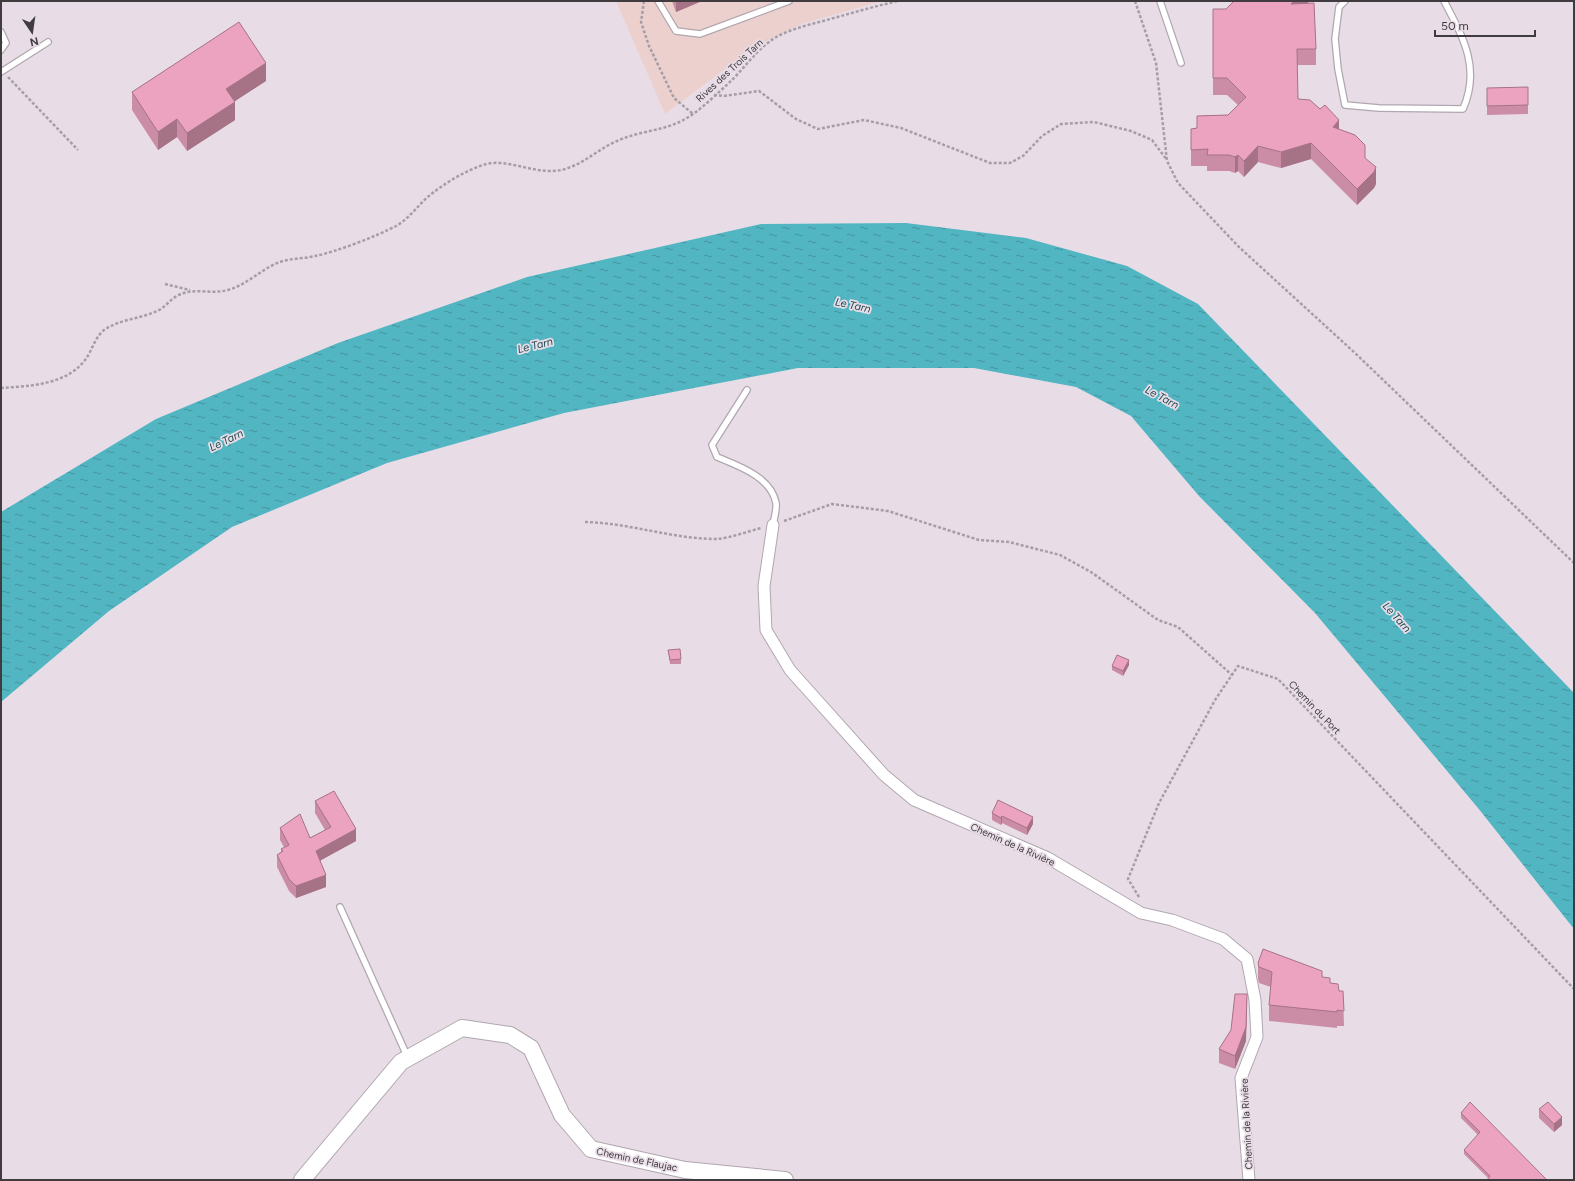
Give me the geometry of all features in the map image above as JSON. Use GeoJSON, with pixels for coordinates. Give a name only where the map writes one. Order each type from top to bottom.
{"type":"FeatureCollection","features":[{"type":"Feature","properties":{"kind":"street","name":"Chemin de la Rivière"},"geometry":{"type":"LineString","coordinates":[[773,525],[764,586],[766,630],[790,670],[884,775],[914,800],[1048,858],[1141,913],[1172,920],[1222,938],[1247,959],[1255,1000],[1257,1037],[1241,1078],[1249,1180]]}},
{"type":"Feature","properties":{"kind":"street","name":"Chemin de Flaujac"},"geometry":{"type":"LineString","coordinates":[[302,1180],[401,1062],[462,1028],[510,1035],[531,1048],[562,1115],[591,1149],[685,1170],[785,1180]]}},
{"type":"Feature","properties":{"kind":"lane"},"geometry":{"type":"LineString","coordinates":[[658,1],[676,31],[700,34],[788,1]]}},
{"type":"Feature","properties":{"kind":"lane"},"geometry":{"type":"LineString","coordinates":[[1160,1],[1181,63]]}},
{"type":"Feature","properties":{"kind":"lane"},"geometry":{"type":"LineString","coordinates":[[1345,1],[1338,7],[1335,39],[1338,69],[1345,105],[1379,108],[1463,109],[1468,98],[1471,63],[1461,34],[1444,1]]}},
{"type":"Feature","properties":{"kind":"lane"},"geometry":{"type":"LineString","coordinates":[[1,32],[6,43],[1,50]]}},
{"type":"Feature","properties":{"kind":"lane"},"geometry":{"type":"LineString","coordinates":[[1,71],[48,42]]}},
{"type":"Feature","properties":{"kind":"lane"},"geometry":{"type":"LineString","coordinates":[[747,390],[712,445],[717,457],[747,470],[770,488],[776,504],[773,525]]}},
{"type":"Feature","properties":{"kind":"lane"},"geometry":{"type":"LineString","coordinates":[[340,907],[408,1058]]}},
{"type":"Feature","properties":{"kind":"path"},"geometry":{"type":"LineString","coordinates":[[644,1],[641,22],[649,46],[674,98],[693,114]]}},
{"type":"Feature","properties":{"kind":"path","name":"Rives des Trois Tarn"},"geometry":{"type":"LineString","coordinates":[[165,284],[216,294],[232,289],[276,264],[290,259],[315,256],[396,225],[410,216],[430,195],[470,171],[485,164],[495,162],[538,170],[556,171],[569,168],[619,140],[655,131],[677,123],[693,114],[714,96],[763,47],[778,36],[800,28],[898,1]]}},
{"type":"Feature","properties":{"kind":"path"},"geometry":{"type":"LineString","coordinates":[[1135,1],[1156,63],[1167,161]]}},
{"type":"Feature","properties":{"kind":"path"},"geometry":{"type":"LineString","coordinates":[[1,71],[78,150]]}},
{"type":"Feature","properties":{"kind":"path"},"geometry":{"type":"LineString","coordinates":[[714,96],[759,91],[796,119],[818,129],[864,120],[900,128],[990,163],[1010,163],[1023,156],[1042,136],[1061,124],[1094,122],[1131,131],[1152,140],[1167,161],[1178,183],[1239,247],[1355,353],[1574,563]]}},
{"type":"Feature","properties":{"kind":"path"},"geometry":{"type":"LineString","coordinates":[[1,388],[34,385],[66,376],[77,369],[86,359],[101,332],[119,323],[160,310],[176,296],[193,290]]}},
{"type":"Feature","properties":{"kind":"path"},"geometry":{"type":"LineString","coordinates":[[585,522],[608,522],[681,536],[718,539],[773,525],[832,504],[888,510],[979,540],[1009,542],[1060,555],[1091,572],[1158,620],[1178,627],[1232,675],[1215,700],[1159,803],[1128,879],[1142,902]]}},
{"type":"Feature","properties":{"kind":"path","name":"Chemin du Port"},"geometry":{"type":"LineString","coordinates":[[1232,675],[1238,666],[1278,679],[1574,989]]}},
{"type":"Feature","properties":{"kind":"shaded area"},"geometry":{"type":"Polygon","coordinates":[[[616,1],[883,1],[804,23],[757,45],[665,114],[616,1]]]}},
{"type":"Feature","properties":{"kind":"water","name":"Le Tarn"},"geometry":{"type":"Polygon","coordinates":[[[906,223],[1026,238],[1127,266],[1198,304],[1574,693],[1574,929],[1478,808],[1315,613],[1199,496],[1131,416],[1076,387],[974,368],[798,368],[564,413],[387,463],[232,527],[109,611],[1,702],[1,512],[156,419],[338,343],[527,277],[761,224],[906,223]]]}},
{"type":"Feature","properties":{"kind":"building"},"geometry":{"type":"Polygon","coordinates":[[[1234,1],[1294,1],[1291,4],[1314,3],[1316,49],[1297,49],[1298,99],[1310,100],[1320,109],[1325,105],[1339,120],[1333,127],[1355,135],[1365,145],[1365,158],[1376,167],[1374,172],[1357,189],[1311,143],[1281,152],[1258,146],[1244,161],[1238,155],[1235,157],[1229,155],[1207,155],[1208,149],[1191,150],[1191,129],[1197,128],[1197,116],[1228,115],[1246,97],[1227,78],[1213,78],[1213,9],[1226,9],[1234,1]]]}},
{"type":"Feature","properties":{"kind":"building"},"geometry":{"type":"Polygon","coordinates":[[[239,22],[266,63],[226,89],[235,102],[187,133],[177,119],[158,132],[132,92],[239,22]]]}},
{"type":"Feature","properties":{"kind":"building"},"geometry":{"type":"Polygon","coordinates":[[[1528,87],[1528,105],[1487,106],[1487,88],[1528,87]]]}},
{"type":"Feature","properties":{"kind":"building"},"geometry":{"type":"Polygon","coordinates":[[[680,649],[681,659],[670,660],[668,650],[680,649]]]}},
{"type":"Feature","properties":{"kind":"building"},"geometry":{"type":"Polygon","coordinates":[[[1117,655],[1129,660],[1123,671],[1112,666],[1117,655]]]}},
{"type":"Feature","properties":{"kind":"building"},"geometry":{"type":"Polygon","coordinates":[[[334,791],[356,829],[316,851],[326,875],[296,886],[289,879],[277,855],[283,851],[281,849],[289,845],[280,828],[300,814],[310,838],[331,827],[315,801],[334,791]]]}},
{"type":"Feature","properties":{"kind":"building"},"geometry":{"type":"Polygon","coordinates":[[[998,800],[1033,817],[1027,828],[992,813],[998,800]]]}},
{"type":"Feature","properties":{"kind":"building"},"geometry":{"type":"Polygon","coordinates":[[[1263,949],[1322,971],[1322,977],[1330,978],[1330,983],[1338,984],[1339,991],[1343,991],[1344,1011],[1337,1010],[1337,1012],[1269,1005],[1272,972],[1259,967],[1258,963],[1263,949]]]}},
{"type":"Feature","properties":{"kind":"building"},"geometry":{"type":"Polygon","coordinates":[[[1235,994],[1247,994],[1246,1027],[1235,1056],[1219,1049],[1231,1030],[1235,994]]]}},
{"type":"Feature","properties":{"kind":"building"},"geometry":{"type":"Polygon","coordinates":[[[1470,1102],[1547,1180],[1487,1180],[1490,1176],[1464,1150],[1480,1132],[1461,1113],[1470,1102]]]}},
{"type":"Feature","properties":{"kind":"building"},"geometry":{"type":"Polygon","coordinates":[[[1548,1102],[1562,1117],[1554,1124],[1539,1109],[1548,1102]]]}}]}
